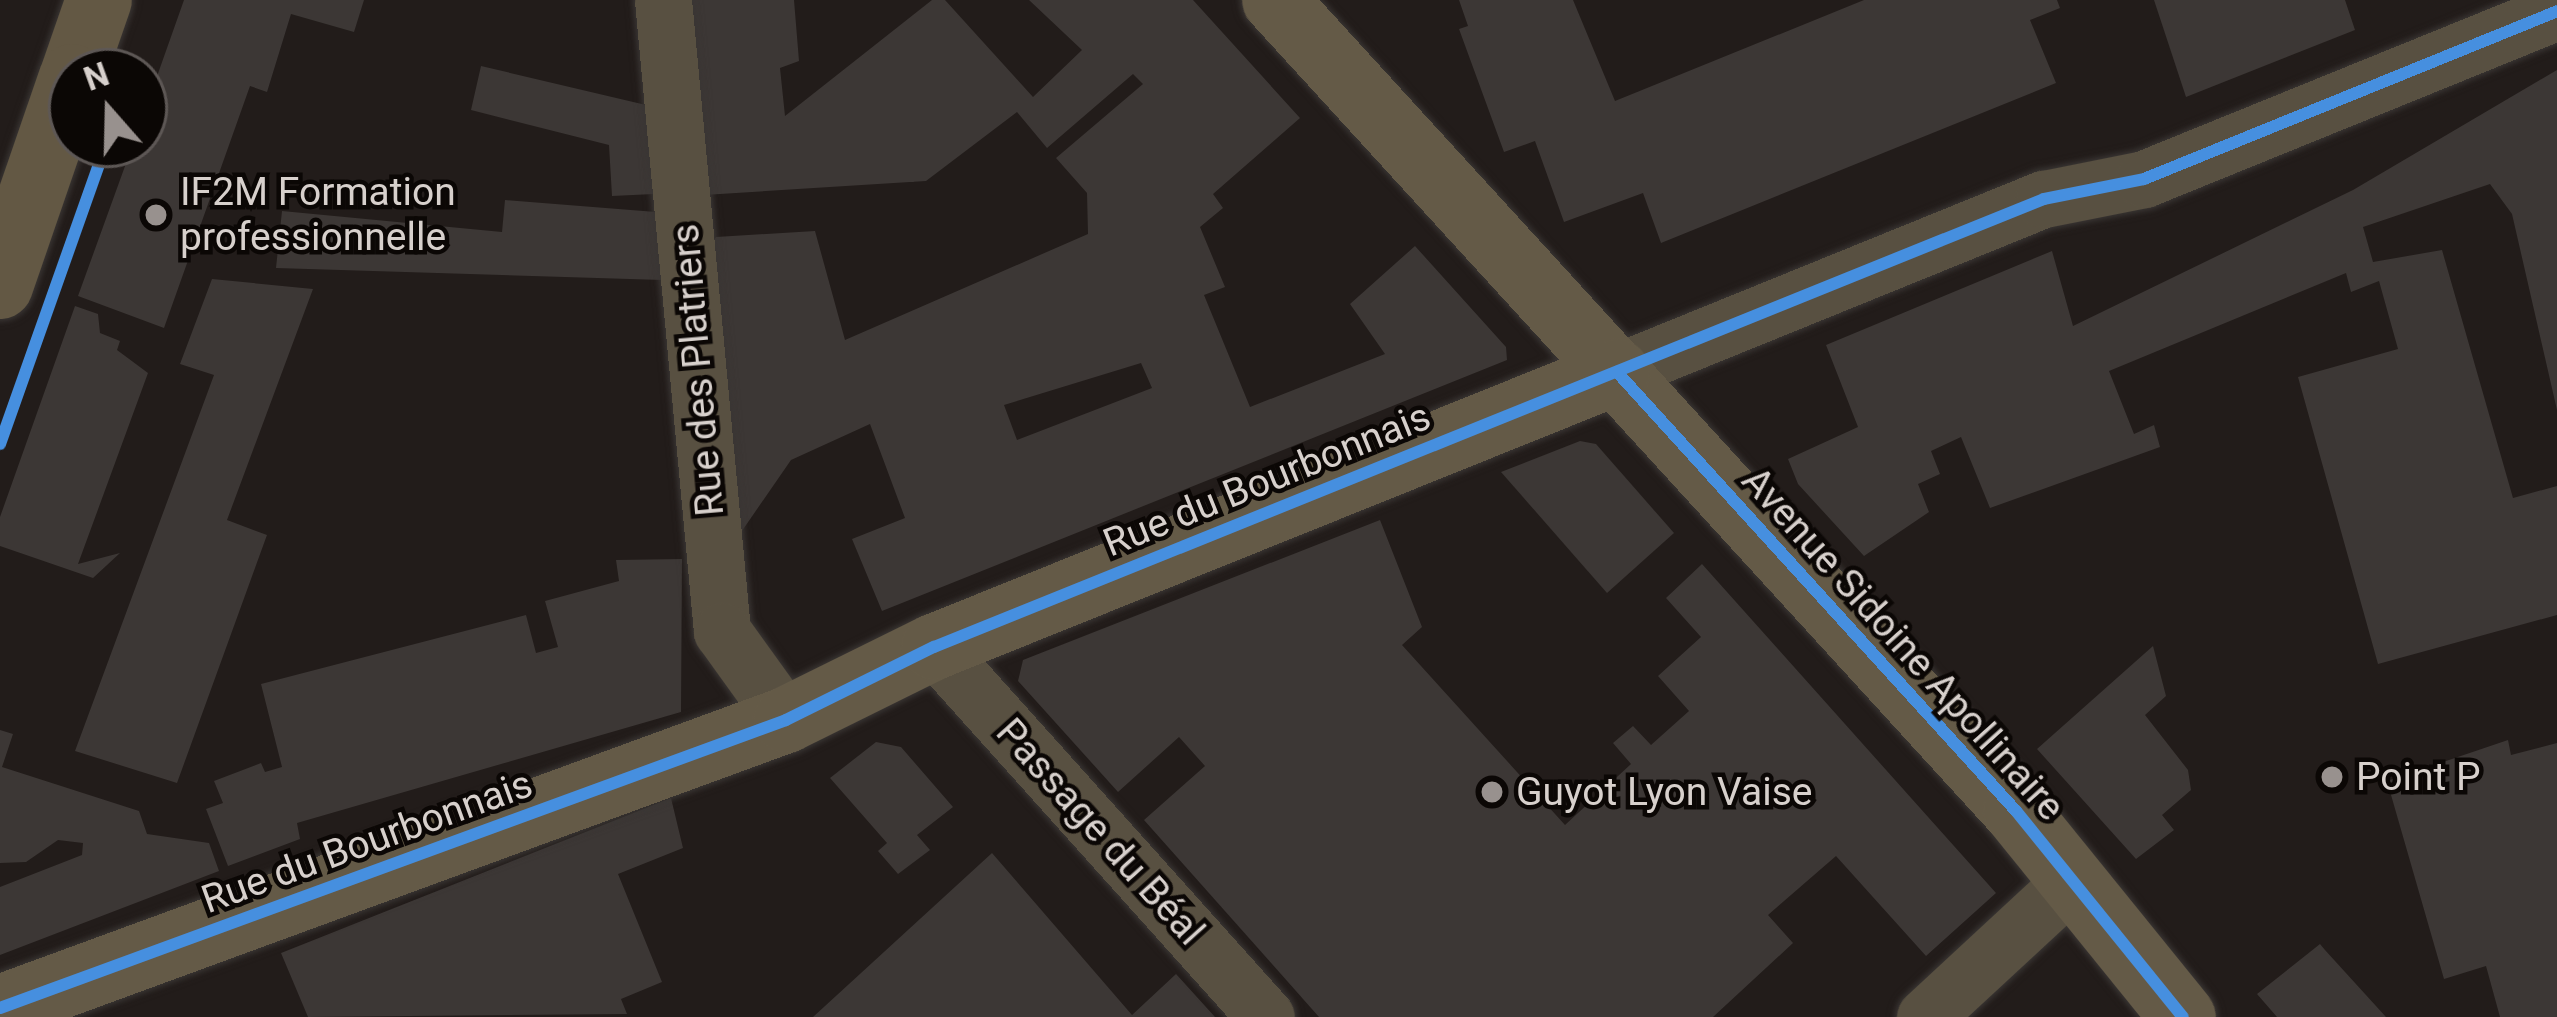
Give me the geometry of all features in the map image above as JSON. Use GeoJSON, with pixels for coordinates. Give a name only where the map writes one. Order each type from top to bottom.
{"type":"FeatureCollection","features":[{"type":"Feature","properties":{"kind":"main road"},"geometry":{"type":"LineString","coordinates":[[82,48],[99,0]]}},
{"type":"Feature","properties":{"kind":"main road","name":"Avenue Sidoine Apollinaire"},"geometry":{"type":"LineString","coordinates":[[1275,0],[1617,372],[2072,881],[2183,1017]]}},
{"type":"Feature","properties":{"kind":"main road"},"geometry":{"type":"LineString","coordinates":[[0,286],[48,147]]}},
{"type":"Feature","properties":{"kind":"main road","name":"Rue du Bourbonnais"},"geometry":{"type":"LineString","coordinates":[[38,1005],[786,720],[934,647],[1617,372]]}},
{"type":"Feature","properties":{"kind":"street","name":"Rue des Platriers"},"geometry":{"type":"LineString","coordinates":[[663,2],[722,631],[786,720]]}},
{"type":"Feature","properties":{"kind":"street","name":"Rue du Bourbonnais"},"geometry":{"type":"LineString","coordinates":[[1617,372],[2044,199],[2144,179],[2557,10]]}},
{"type":"Feature","properties":{"kind":"street","name":"Passage du Béal"},"geometry":{"type":"LineString","coordinates":[[934,647],[1266,1017]]}},
{"type":"Feature","properties":{"kind":"street"},"geometry":{"type":"LineString","coordinates":[[1924,1017],[2072,881]]}},
{"type":"Feature","properties":{"kind":"building"},"geometry":{"type":"Polygon","coordinates":[[[184,0],[364,0],[354,32],[291,14],[267,92],[250,86],[164,328],[78,296],[124,168],[168,168],[167,48],[184,0]]]}},
{"type":"Feature","properties":{"kind":"building"},"geometry":{"type":"Polygon","coordinates":[[[685,0],[794,0],[799,61],[780,68],[785,116],[932,0],[945,0],[1033,97],[1082,50],[1029,0],[1193,0],[1300,118],[1213,194],[1223,208],[1200,227],[1225,287],[1204,295],[1250,407],[1385,354],[1350,304],[1415,246],[1506,347],[1507,360],[882,611],[852,539],[905,518],[870,424],[791,460],[735,541],[708,247],[716,237],[815,231],[845,340],[1088,234],[1087,193],[1056,158],[1143,84],[1133,74],[1047,148],[1017,112],[926,181],[704,195],[685,0]],[[1141,363],[1004,405],[1017,440],[1152,388],[1141,363]]]}},
{"type":"Feature","properties":{"kind":"building"},"geometry":{"type":"Polygon","coordinates":[[[1459,0],[1573,0],[1615,101],[1864,0],[2057,0],[2060,8],[2030,20],[2056,83],[1661,243],[1643,193],[1564,222],[1535,141],[1504,152],[1459,29],[1468,26],[1459,0]]]}},
{"type":"Feature","properties":{"kind":"building"},"geometry":{"type":"Polygon","coordinates":[[[2154,0],[2345,0],[2355,30],[2186,97],[2154,0]]]}},
{"type":"Feature","properties":{"kind":"building"},"geometry":{"type":"Polygon","coordinates":[[[481,66],[646,105],[654,194],[612,196],[609,145],[471,110],[481,66]]]}},
{"type":"Feature","properties":{"kind":"building"},"geometry":{"type":"Polygon","coordinates":[[[2557,70],[2557,410],[2512,214],[2490,184],[2363,227],[2373,262],[2442,250],[2513,498],[2557,486],[2557,615],[2378,664],[2298,377],[2398,349],[2379,281],[2351,292],[2346,273],[2109,371],[2134,434],[2154,425],[2160,447],[1990,508],[1961,437],[1931,451],[1940,474],[1918,484],[1929,512],[1864,556],[1798,484],[1788,459],[1858,427],[1826,345],[2052,251],[2073,326],[2353,190],[2557,70]]]}},
{"type":"Feature","properties":{"kind":"building"},"geometry":{"type":"Polygon","coordinates":[[[505,200],[656,212],[662,280],[276,268],[282,211],[502,232],[505,200]]]}},
{"type":"Feature","properties":{"kind":"building"},"geometry":{"type":"Polygon","coordinates":[[[212,279],[313,289],[227,520],[267,535],[177,783],[75,751],[214,375],[180,364],[212,279]]]}},
{"type":"Feature","properties":{"kind":"building"},"geometry":{"type":"Polygon","coordinates":[[[75,306],[98,314],[100,333],[120,341],[117,350],[148,373],[78,564],[120,553],[93,578],[0,546],[0,517],[75,306]]]}},
{"type":"Feature","properties":{"kind":"building"},"geometry":{"type":"Polygon","coordinates":[[[1580,441],[1596,444],[1674,533],[1607,593],[1501,472],[1580,441]]]}},
{"type":"Feature","properties":{"kind":"building"},"geometry":{"type":"Polygon","coordinates":[[[1380,520],[1422,627],[1402,645],[1565,825],[1631,764],[1613,743],[1633,726],[1651,745],[1689,711],[1658,676],[1701,637],[1666,598],[1702,564],[1996,893],[1926,956],[1836,856],[1768,915],[1793,943],[1713,1017],[1319,1017],[1144,820],[1205,766],[1179,737],[1118,792],[1018,681],[1023,660],[1380,520]]]}},
{"type":"Feature","properties":{"kind":"building"},"geometry":{"type":"Polygon","coordinates":[[[682,559],[681,712],[297,823],[300,839],[228,866],[206,809],[223,803],[214,781],[261,763],[265,772],[282,767],[261,684],[526,615],[536,653],[558,647],[545,601],[619,581],[616,560],[682,559]]]}},
{"type":"Feature","properties":{"kind":"building"},"geometry":{"type":"Polygon","coordinates":[[[2153,646],[2166,696],[2145,715],[2188,770],[2191,790],[2162,815],[2174,830],[2136,859],[2037,749],[2153,646]]]}},
{"type":"Feature","properties":{"kind":"building"},"geometry":{"type":"Polygon","coordinates":[[[0,730],[13,734],[2,767],[139,811],[147,834],[209,843],[219,871],[0,955],[0,887],[82,855],[83,843],[58,840],[26,862],[0,863],[0,730]]]}},
{"type":"Feature","properties":{"kind":"building"},"geometry":{"type":"Polygon","coordinates":[[[2508,740],[2511,755],[2557,743],[2557,1017],[2500,1017],[2486,966],[2444,979],[2387,781],[2508,740]]]}},
{"type":"Feature","properties":{"kind":"building"},"geometry":{"type":"Polygon","coordinates":[[[876,742],[901,747],[953,807],[917,835],[930,850],[898,874],[878,851],[887,843],[830,778],[876,742]]]}},
{"type":"Feature","properties":{"kind":"building"},"geometry":{"type":"Polygon","coordinates":[[[671,798],[683,848],[618,874],[662,982],[621,999],[627,1014],[308,1017],[281,953],[671,798]]]}},
{"type":"Feature","properties":{"kind":"building"},"geometry":{"type":"Polygon","coordinates":[[[992,853],[1132,1015],[1176,974],[1215,1017],[813,1017],[992,853]]]}},
{"type":"Feature","properties":{"kind":"building"},"geometry":{"type":"Polygon","coordinates":[[[2320,944],[2386,1017],[2277,1017],[2257,994],[2320,944]]]}},
{"type":"Feature","properties":{"kind":"cycle path"},"geometry":{"type":"LineString","coordinates":[[0,1008],[786,720],[934,647],[2044,199],[2144,179],[2557,11]]}},
{"type":"Feature","properties":{"kind":"cycle path"},"geometry":{"type":"LineString","coordinates":[[0,444],[98,168]]}},
{"type":"Feature","properties":{"kind":"cycle path"},"geometry":{"type":"LineString","coordinates":[[1617,372],[2016,811],[2183,1017]]}},
{"type":"Feature","properties":{"kind":"place","name":"IF2M Formation professionnelle"},"geometry":{"type":"Point","coordinates":[156,215]}},
{"type":"Feature","properties":{"kind":"place","name":"Point P"},"geometry":{"type":"Point","coordinates":[2332,777]}},
{"type":"Feature","properties":{"kind":"place","name":"Guyot Lyon Vaise"},"geometry":{"type":"Point","coordinates":[1492,792]}}]}
